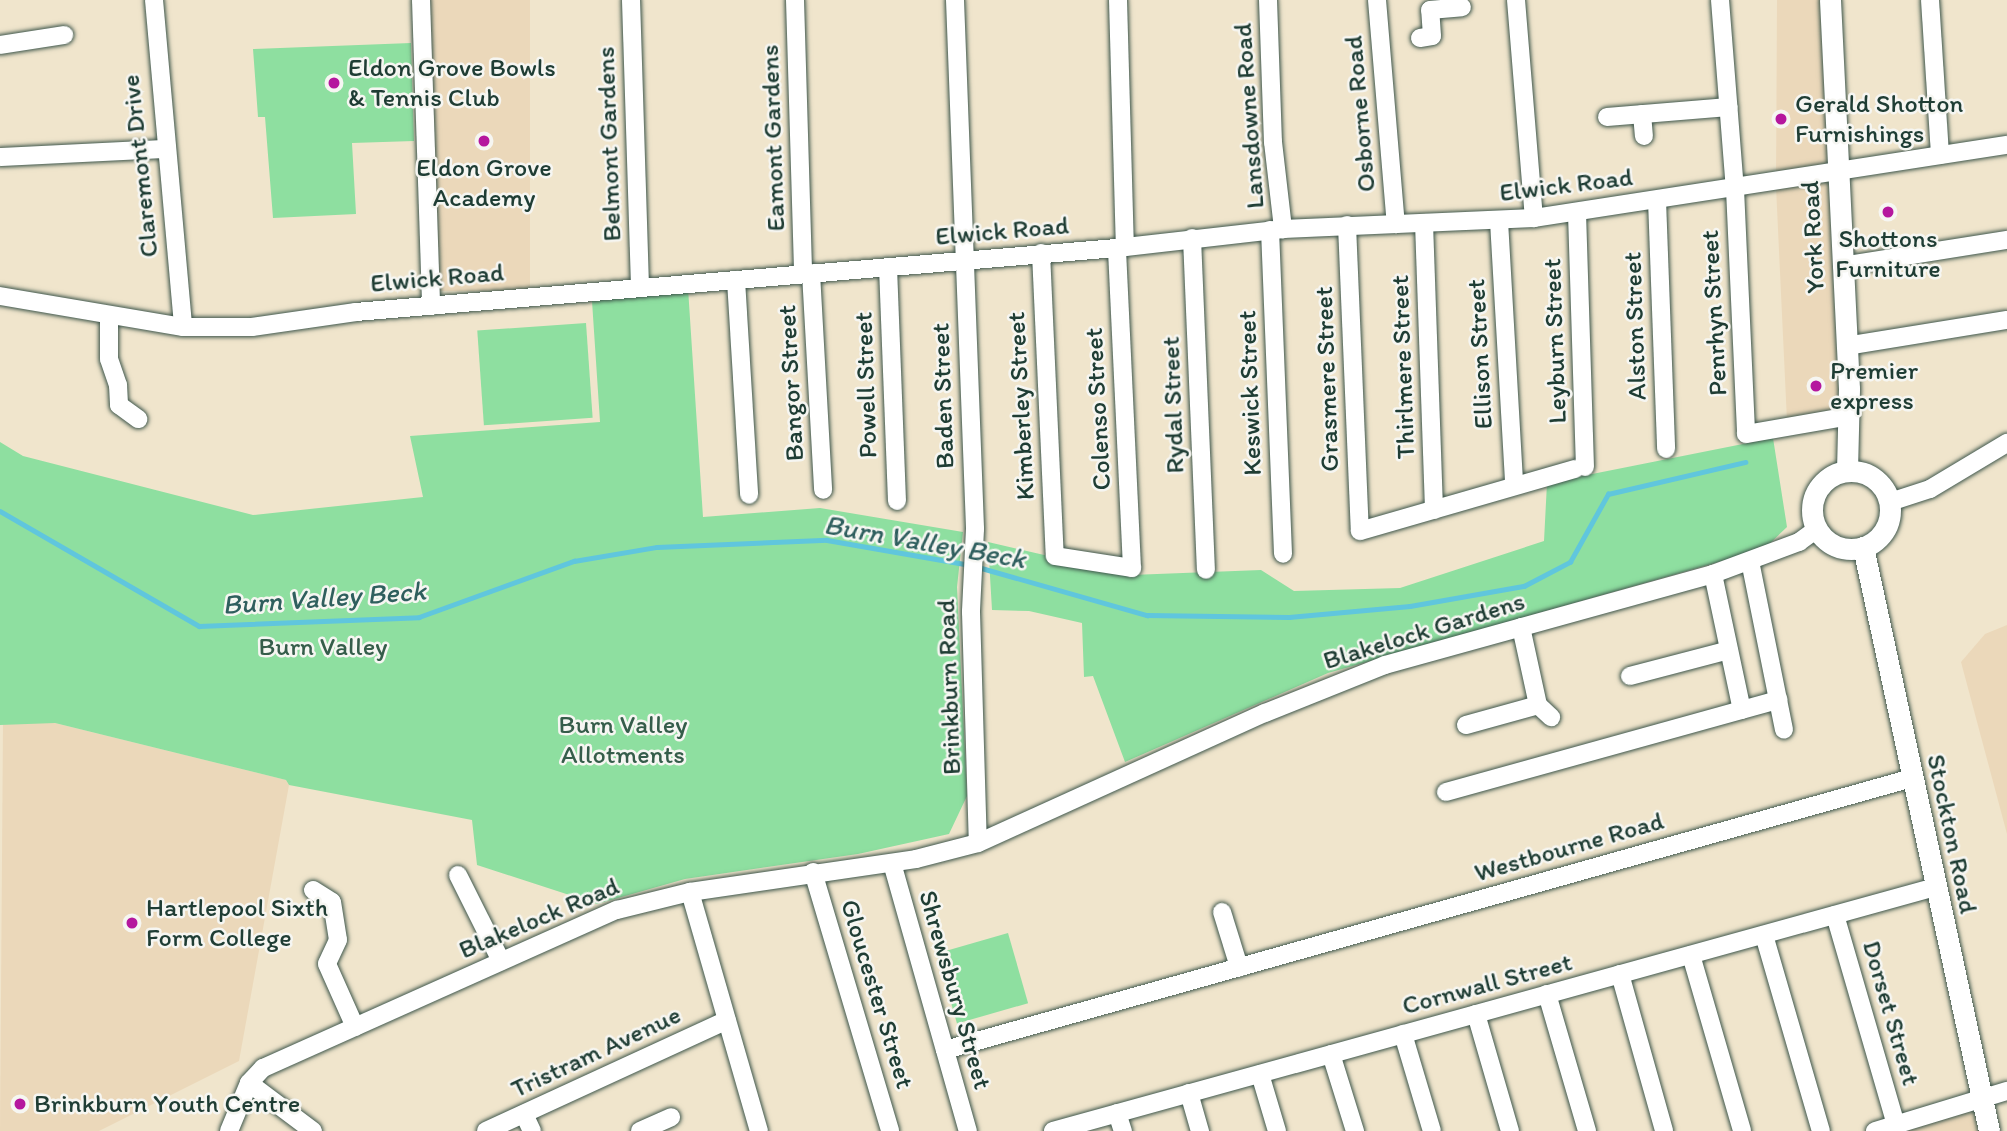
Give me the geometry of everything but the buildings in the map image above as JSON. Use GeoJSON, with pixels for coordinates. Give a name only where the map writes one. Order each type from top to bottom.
{"type":"FeatureCollection","features":[{"type":"Feature","properties":{"kind":"main road","name":"York Road"},"geometry":{"type":"LineString","coordinates":[[1830,0],[1850,416],[1847,471]]}},
{"type":"Feature","properties":{"kind":"main road"},"geometry":{"type":"LineString","coordinates":[[1847,471],[1879,482],[1890,502],[1888,525],[1863,547],[1842,548],[1817,529],[1813,517],[1816,492],[1835,474],[1847,471]]}},
{"type":"Feature","properties":{"kind":"main road","name":"Stockton Road"},"geometry":{"type":"LineString","coordinates":[[1863,547],[1989,1131]]}},
{"type":"Feature","properties":{"kind":"street","name":"Claremont Drive"},"geometry":{"type":"LineString","coordinates":[[153,0],[183,327]]}},
{"type":"Feature","properties":{"kind":"street"},"geometry":{"type":"LineString","coordinates":[[421,0],[431,306]]}},
{"type":"Feature","properties":{"kind":"street","name":"Belmont Gardens"},"geometry":{"type":"LineString","coordinates":[[631,0],[640,287]]}},
{"type":"Feature","properties":{"kind":"street","name":"Eamont Gardens"},"geometry":{"type":"LineString","coordinates":[[795,0],[807,274]]}},
{"type":"Feature","properties":{"kind":"street","name":"Baden Street"},"geometry":{"type":"LineString","coordinates":[[956,0],[975,529]]}},
{"type":"Feature","properties":{"kind":"street","name":"Colenso Street"},"geometry":{"type":"LineString","coordinates":[[1055,556],[1132,568],[1121,247],[1118,0]]}},
{"type":"Feature","properties":{"kind":"street","name":"Lansdowne Road"},"geometry":{"type":"LineString","coordinates":[[1268,0],[1277,230]]}},
{"type":"Feature","properties":{"kind":"street","name":"Osborne Road"},"geometry":{"type":"LineString","coordinates":[[1377,0],[1396,224]]}},
{"type":"Feature","properties":{"kind":"street"},"geometry":{"type":"LineString","coordinates":[[1516,0],[1534,218]]}},
{"type":"Feature","properties":{"kind":"street","name":"Penrhyn Street"},"geometry":{"type":"LineString","coordinates":[[1720,0],[1735,189],[1746,434],[1850,416]]}},
{"type":"Feature","properties":{"kind":"street"},"geometry":{"type":"LineString","coordinates":[[1930,0],[1940,155]]}},
{"type":"Feature","properties":{"kind":"street"},"geometry":{"type":"LineString","coordinates":[[1434,55],[1426,37],[1430,10],[1441,5],[1462,7]]}},
{"type":"Feature","properties":{"kind":"street"},"geometry":{"type":"LineString","coordinates":[[0,45],[64,35]]}},
{"type":"Feature","properties":{"kind":"street"},"geometry":{"type":"LineString","coordinates":[[1606,117],[1729,107]]}},
{"type":"Feature","properties":{"kind":"street"},"geometry":{"type":"LineString","coordinates":[[1642,114],[1644,136]]}},
{"type":"Feature","properties":{"kind":"street","name":"Elwick Road"},"geometry":{"type":"LineString","coordinates":[[0,296],[109,317],[183,327],[252,327],[431,306],[1121,247],[1277,230],[1534,218],[2007,145]]}},
{"type":"Feature","properties":{"kind":"street"},"geometry":{"type":"LineString","coordinates":[[0,157],[165,149]]}},
{"type":"Feature","properties":{"kind":"street","name":"Alston Street"},"geometry":{"type":"LineString","coordinates":[[1657,201],[1666,449]]}},
{"type":"Feature","properties":{"kind":"street","name":"Leyburn Street"},"geometry":{"type":"LineString","coordinates":[[1514,484],[1580,468],[1577,213]]}},
{"type":"Feature","properties":{"kind":"street","name":"Ellison Street"},"geometry":{"type":"LineString","coordinates":[[1499,221],[1514,484]]}},
{"type":"Feature","properties":{"kind":"street","name":"Thirlmere Street"},"geometry":{"type":"LineString","coordinates":[[1424,223],[1434,510]]}},
{"type":"Feature","properties":{"kind":"street","name":"Grasmere Street"},"geometry":{"type":"LineString","coordinates":[[1346,225],[1360,531],[1434,510]]}},
{"type":"Feature","properties":{"kind":"street","name":"Keswick Street"},"geometry":{"type":"LineString","coordinates":[[1277,230],[1283,554]]}},
{"type":"Feature","properties":{"kind":"street","name":"Rydal Street"},"geometry":{"type":"LineString","coordinates":[[1192,238],[1206,570]]}},
{"type":"Feature","properties":{"kind":"street"},"geometry":{"type":"LineString","coordinates":[[1842,266],[2007,240]]}},
{"type":"Feature","properties":{"kind":"street","name":"Kimberley Street"},"geometry":{"type":"LineString","coordinates":[[1041,253],[1055,556]]}},
{"type":"Feature","properties":{"kind":"street","name":"Powell Street"},"geometry":{"type":"LineString","coordinates":[[888,267],[897,500]]}},
{"type":"Feature","properties":{"kind":"street","name":"Bangor Street"},"geometry":{"type":"LineString","coordinates":[[807,274],[823,489]]}},
{"type":"Feature","properties":{"kind":"street"},"geometry":{"type":"LineString","coordinates":[[736,280],[749,495]]}},
{"type":"Feature","properties":{"kind":"street"},"geometry":{"type":"LineString","coordinates":[[109,317],[109,359],[118,385],[112,407],[138,419]]}},
{"type":"Feature","properties":{"kind":"street"},"geometry":{"type":"LineString","coordinates":[[1846,346],[2007,320]]}},
{"type":"Feature","properties":{"kind":"street"},"geometry":{"type":"LineString","coordinates":[[1890,502],[1930,489],[2007,443]]}},
{"type":"Feature","properties":{"kind":"street"},"geometry":{"type":"LineString","coordinates":[[1434,510],[1514,484]]}},
{"type":"Feature","properties":{"kind":"street","name":"Brinkburn Road"},"geometry":{"type":"LineString","coordinates":[[975,529],[972,582],[978,842]]}},
{"type":"Feature","properties":{"kind":"street","name":"Blakelock Gardens"},"geometry":{"type":"LineString","coordinates":[[978,842],[1385,665],[1713,574],[1750,561],[1817,529]]}},
{"type":"Feature","properties":{"kind":"street"},"geometry":{"type":"LineString","coordinates":[[1750,561],[1784,730]]}},
{"type":"Feature","properties":{"kind":"street"},"geometry":{"type":"LineString","coordinates":[[1713,574],[1742,710]]}},
{"type":"Feature","properties":{"kind":"street"},"geometry":{"type":"LineString","coordinates":[[1466,725],[1544,711],[1521,627]]}},
{"type":"Feature","properties":{"kind":"street"},"geometry":{"type":"LineString","coordinates":[[1630,676],[1728,650]]}},
{"type":"Feature","properties":{"kind":"street"},"geometry":{"type":"LineString","coordinates":[[1446,792],[1778,700]]}},
{"type":"Feature","properties":{"kind":"street","name":"Westbourne Road"},"geometry":{"type":"LineString","coordinates":[[945,1050],[1912,778]]}},
{"type":"Feature","properties":{"kind":"street","name":"Blakelock Road"},"geometry":{"type":"LineString","coordinates":[[229,1131],[249,1083],[263,1068],[617,910],[690,892],[813,872],[892,863],[978,842]]}},
{"type":"Feature","properties":{"kind":"street","name":"Shrewsbury Street"},"geometry":{"type":"LineString","coordinates":[[892,863],[968,1131]]}},
{"type":"Feature","properties":{"kind":"street","name":"Gloucester Street"},"geometry":{"type":"LineString","coordinates":[[813,872],[890,1131]]}},
{"type":"Feature","properties":{"kind":"street"},"geometry":{"type":"LineString","coordinates":[[458,875],[501,961]]}},
{"type":"Feature","properties":{"kind":"street","name":"Cornwall Street"},"geometry":{"type":"LineString","coordinates":[[1053,1131],[1935,887]]}},
{"type":"Feature","properties":{"kind":"street"},"geometry":{"type":"LineString","coordinates":[[313,890],[332,902],[338,940],[327,964],[355,1027]]}},
{"type":"Feature","properties":{"kind":"street"},"geometry":{"type":"LineString","coordinates":[[690,892],[759,1131]]}},
{"type":"Feature","properties":{"kind":"street"},"geometry":{"type":"LineString","coordinates":[[1222,912],[1239,967]]}},
{"type":"Feature","properties":{"kind":"street","name":"Dorset Street"},"geometry":{"type":"LineString","coordinates":[[1835,915],[1896,1125]]}},
{"type":"Feature","properties":{"kind":"street"},"geometry":{"type":"LineString","coordinates":[[1763,935],[1821,1131]]}},
{"type":"Feature","properties":{"kind":"street"},"geometry":{"type":"LineString","coordinates":[[1691,955],[1742,1131]]}},
{"type":"Feature","properties":{"kind":"street"},"geometry":{"type":"LineString","coordinates":[[1620,974],[1664,1131]]}},
{"type":"Feature","properties":{"kind":"street"},"geometry":{"type":"LineString","coordinates":[[1547,994],[1587,1131]]}},
{"type":"Feature","properties":{"kind":"street"},"geometry":{"type":"LineString","coordinates":[[1476,1014],[1510,1131]]}},
{"type":"Feature","properties":{"kind":"street","name":"Tristram Avenue"},"geometry":{"type":"LineString","coordinates":[[486,1131],[727,1020]]}},
{"type":"Feature","properties":{"kind":"street"},"geometry":{"type":"LineString","coordinates":[[1403,1034],[1432,1131]]}},
{"type":"Feature","properties":{"kind":"street"},"geometry":{"type":"LineString","coordinates":[[1331,1054],[1355,1131]]}},
{"type":"Feature","properties":{"kind":"street"},"geometry":{"type":"LineString","coordinates":[[1260,1074],[1277,1131]]}},
{"type":"Feature","properties":{"kind":"street"},"geometry":{"type":"LineString","coordinates":[[249,1083],[313,1131]]}},
{"type":"Feature","properties":{"kind":"street"},"geometry":{"type":"LineString","coordinates":[[1875,1131],[2007,1091]]}},
{"type":"Feature","properties":{"kind":"street"},"geometry":{"type":"LineString","coordinates":[[1189,1093],[1200,1131]]}},
{"type":"Feature","properties":{"kind":"street"},"geometry":{"type":"LineString","coordinates":[[1117,1113],[1123,1131]]}},
{"type":"Feature","properties":{"kind":"street"},"geometry":{"type":"LineString","coordinates":[[524,1114],[532,1131]]}},
{"type":"Feature","properties":{"kind":"street"},"geometry":{"type":"LineString","coordinates":[[640,1131],[671,1117]]}},
{"type":"Feature","properties":{"kind":"shaded area","name":"Eldon Grove Academy"},"geometry":{"type":"Polygon","coordinates":[[[428,0],[530,0],[530,291],[428,291],[428,0]]]}},
{"type":"Feature","properties":{"kind":"shaded area"},"geometry":{"type":"Polygon","coordinates":[[[1777,0],[1820,0],[1839,409],[1787,421],[1776,187],[1777,0]]]}},
{"type":"Feature","properties":{"kind":"shaded area"},"geometry":{"type":"Polygon","coordinates":[[[2007,625],[2007,834],[1961,662],[1985,634],[2007,625]]]}},
{"type":"Feature","properties":{"kind":"shaded area","name":"Hartlepool Sixth Form College"},"geometry":{"type":"Polygon","coordinates":[[[3,722],[55,723],[286,780],[289,785],[239,1061],[99,1131],[0,1131],[3,722]]]}},
{"type":"Feature","properties":{"kind":"shaded area"},"geometry":{"type":"Polygon","coordinates":[[[1979,1107],[1985,1131],[1903,1131],[1979,1107]]]}},
{"type":"Feature","properties":{"kind":"green space","name":"Eldon Grove Bowls & Tennis Club"},"geometry":{"type":"Polygon","coordinates":[[[411,43],[414,141],[352,143],[356,214],[273,218],[265,117],[258,117],[253,49],[411,43]]]}},
{"type":"Feature","properties":{"kind":"green space"},"geometry":{"type":"Polygon","coordinates":[[[688,288],[703,517],[820,508],[963,532],[957,587],[967,796],[949,834],[858,854],[685,879],[597,904],[477,865],[472,820],[289,785],[286,780],[55,723],[0,725],[0,442],[23,456],[253,515],[423,497],[410,436],[600,422],[592,301],[688,288]]]}},
{"type":"Feature","properties":{"kind":"green space"},"geometry":{"type":"Polygon","coordinates":[[[586,323],[593,418],[484,425],[477,331],[586,323]]]}},
{"type":"Feature","properties":{"kind":"green space"},"geometry":{"type":"Polygon","coordinates":[[[1773,438],[1787,527],[1764,549],[1328,673],[1125,762],[1093,676],[1084,677],[1082,623],[1029,611],[992,610],[988,542],[1131,575],[1261,570],[1294,591],[1400,588],[1544,541],[1547,483],[1773,438]]]}},
{"type":"Feature","properties":{"kind":"green space"},"geometry":{"type":"Polygon","coordinates":[[[1008,933],[1028,1003],[957,1024],[937,953],[1008,933]]]}},
{"type":"Feature","properties":{"kind":"waterway","name":"Burn Valley Beck"},"geometry":{"type":"LineString","coordinates":[[978,567],[1147,615],[1289,617],[1410,606],[1524,586],[1570,562],[1608,494],[1745,462]]}},
{"type":"Feature","properties":{"kind":"waterway","name":"Burn Valley Beck"},"geometry":{"type":"LineString","coordinates":[[0,511],[199,626],[419,617],[574,561],[657,547],[827,540],[970,565]]}},
{"type":"Feature","properties":{"kind":"place","name":"Eldon Grove Bowls & Tennis Club"},"geometry":{"type":"Point","coordinates":[334,83]}},
{"type":"Feature","properties":{"kind":"place","name":"Gerald Shotton Furnishings"},"geometry":{"type":"Point","coordinates":[1781,119]}},
{"type":"Feature","properties":{"kind":"place","name":"Eldon Grove Academy"},"geometry":{"type":"Point","coordinates":[484,141]}},
{"type":"Feature","properties":{"kind":"place","name":"Shottons Furniture"},"geometry":{"type":"Point","coordinates":[1888,212]}},
{"type":"Feature","properties":{"kind":"place","name":"Premier express"},"geometry":{"type":"Point","coordinates":[1816,386]}},
{"type":"Feature","properties":{"kind":"place","name":"Hartlepool Sixth Form College"},"geometry":{"type":"Point","coordinates":[132,923]}},
{"type":"Feature","properties":{"kind":"place","name":"Brinkburn Youth Centre"},"geometry":{"type":"Point","coordinates":[20,1104]}},
{"type":"Feature","properties":{"kind":"park label","name":"Burn Valley"},"geometry":{"type":"Point","coordinates":[323,647]}},
{"type":"Feature","properties":{"kind":"park label","name":"Burn Valley Allotments"},"geometry":{"type":"Point","coordinates":[623,740]}}]}
